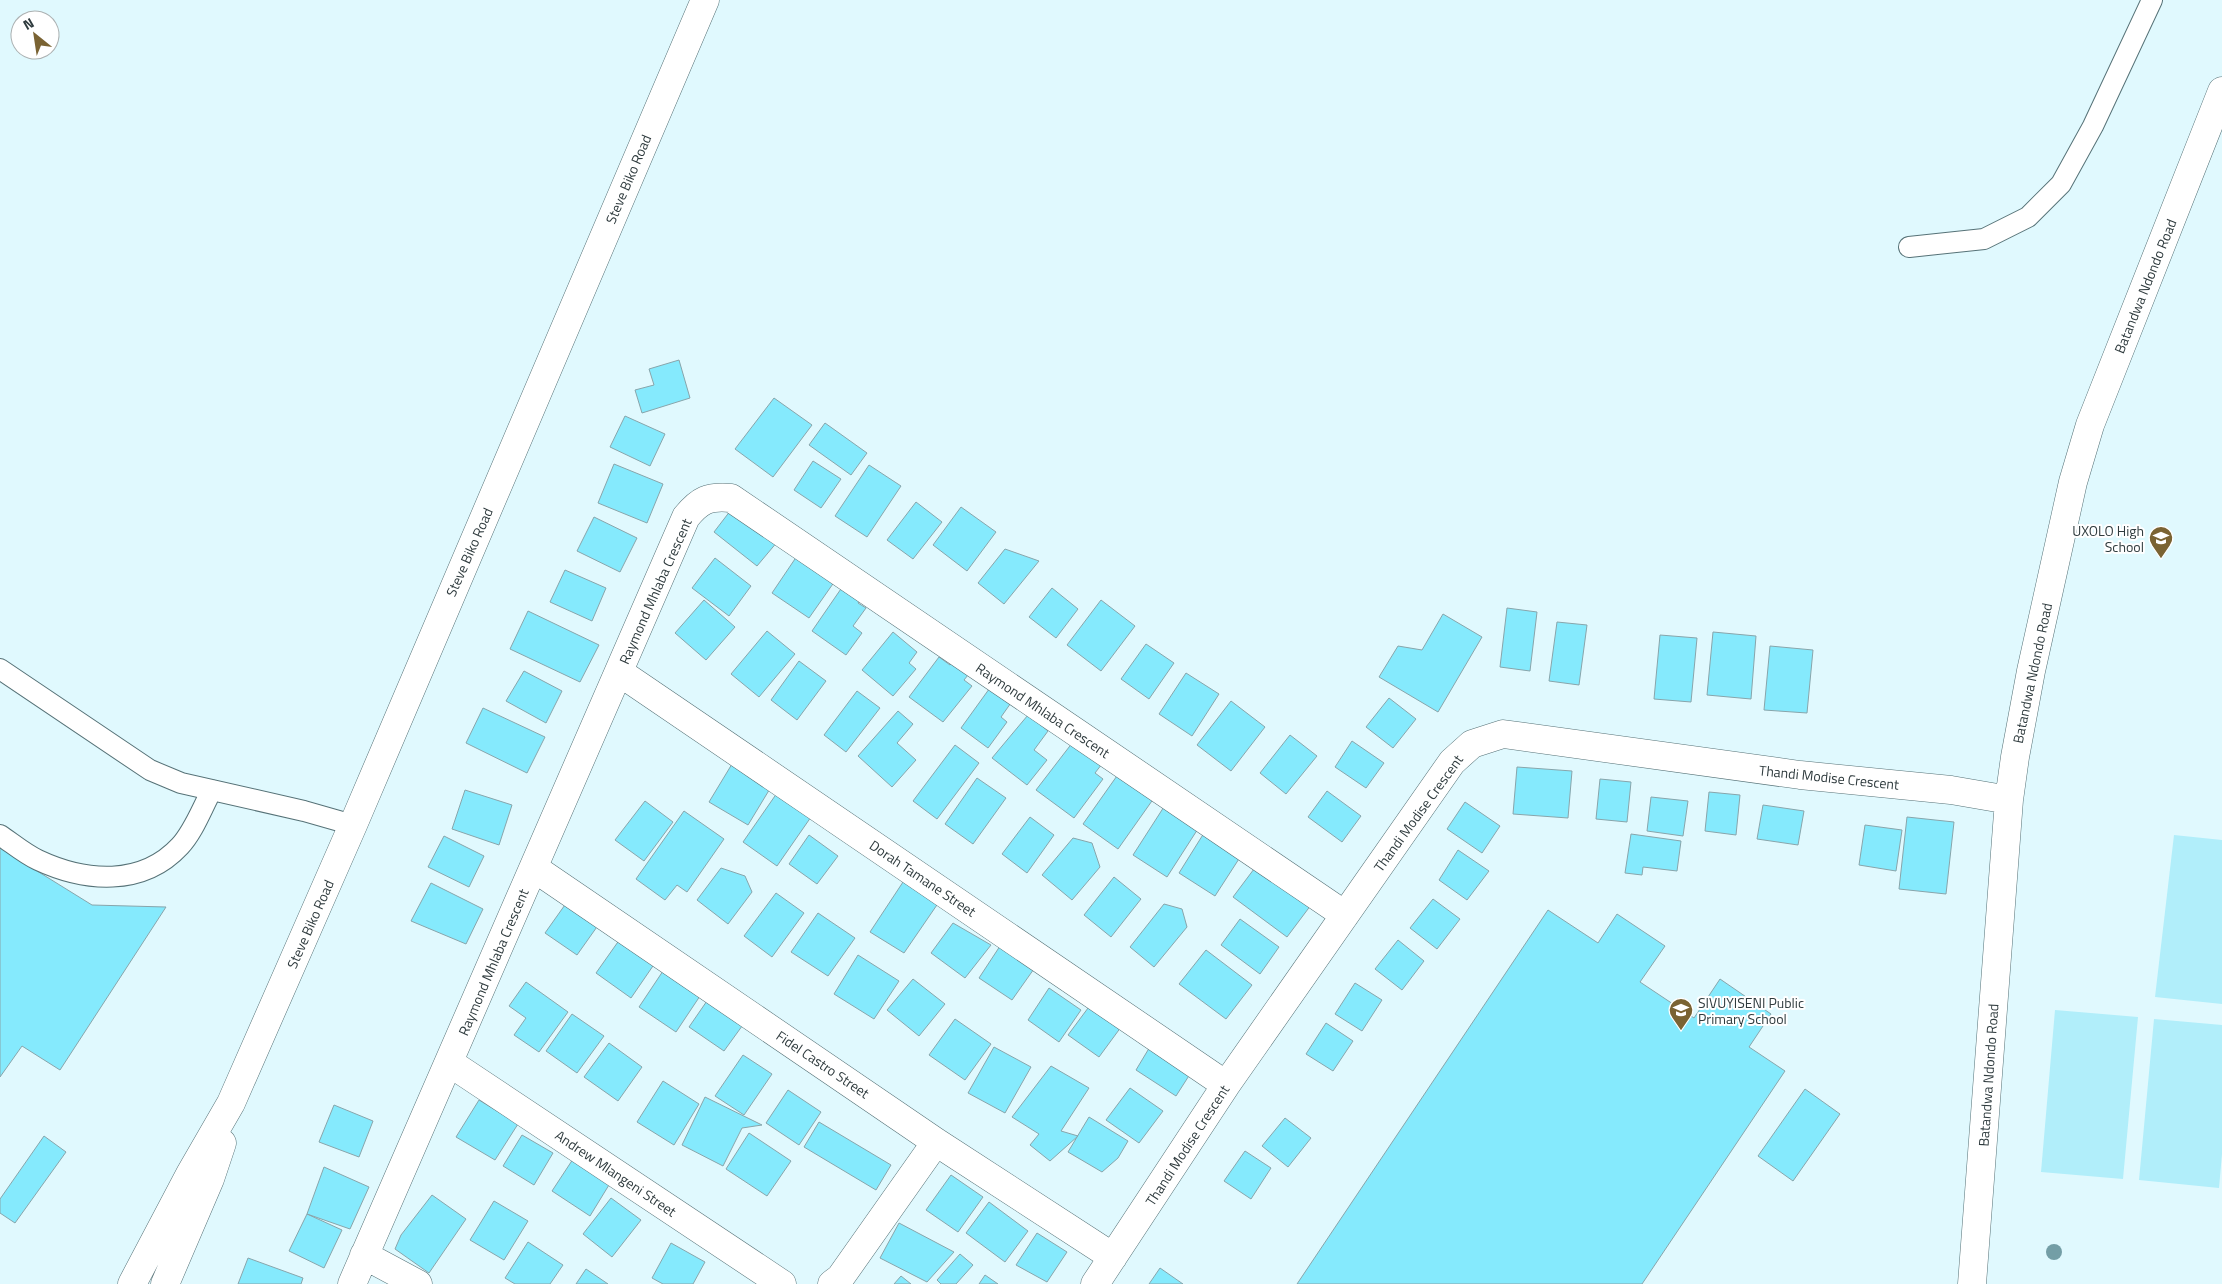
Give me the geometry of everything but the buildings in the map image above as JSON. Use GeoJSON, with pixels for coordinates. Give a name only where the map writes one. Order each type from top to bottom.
{"type":"FeatureCollection","features":[{"type":"Feature","properties":{"kind":"street","name":"Steve Biko Road"},"geometry":{"type":"LineString","coordinates":[[132,1284],[190,1174],[231,1103],[353,825],[705,0]]}},
{"type":"Feature","properties":{"kind":"street","name":"Batandwa Ndondo Road"},"geometry":{"type":"LineString","coordinates":[[1972,1284],[2009,800],[2024,704],[2073,482],[2090,425],[2222,91]]}},
{"type":"Feature","properties":{"kind":"street","name":"Raymond Mhlaba Crescent"},"geometry":{"type":"LineString","coordinates":[[352,1284],[686,517],[694,507],[705,500],[717,497],[731,498],[1345,915]]}},
{"type":"Feature","properties":{"kind":"street","name":"Dorah Tamane Street"},"geometry":{"type":"LineString","coordinates":[[619,672],[1226,1085]]}},
{"type":"Feature","properties":{"kind":"street","name":"Thandi Modise Crescent"},"geometry":{"type":"LineString","coordinates":[[1095,1284],[1226,1085],[1452,762],[1472,744],[1503,734],[1800,775],[1951,790],[2009,800]]}},
{"type":"Feature","properties":{"kind":"street","name":"Fidel Castro Street"},"geometry":{"type":"LineString","coordinates":[[534,868],[936,1142],[1113,1257]]}},
{"type":"Feature","properties":{"kind":"street","name":"Andrew Mlangeni Street"},"geometry":{"type":"LineString","coordinates":[[450,1062],[782,1284]]}},
{"type":"Feature","properties":{"kind":"street","name":"Steve Biko Road"},"geometry":{"type":"LineString","coordinates":[[165,1284],[210,1179],[223,1142],[231,1103]]}},
{"type":"Feature","properties":{"kind":"street"},"geometry":{"type":"LineString","coordinates":[[832,1284],[840,1278],[936,1142]]}},
{"type":"Feature","properties":{"kind":"street"},"geometry":{"type":"LineString","coordinates":[[364,1255],[418,1284]]}},
{"type":"Feature","properties":{"kind":"lane"},"geometry":{"type":"LineString","coordinates":[[1909,248],[1984,240],[2028,217],[2060,184],[2075,159],[2093,126],[2152,0]]}},
{"type":"Feature","properties":{"kind":"lane"},"geometry":{"type":"LineString","coordinates":[[0,669],[150,770],[181,783],[304,811],[353,825]]}},
{"type":"Feature","properties":{"kind":"lane"},"geometry":{"type":"LineString","coordinates":[[0,835],[37,860],[68,872],[96,878],[141,873],[163,861],[181,845],[212,790]]}},
{"type":"Feature","properties":{"kind":"shaded area"},"geometry":{"type":"Polygon","coordinates":[[[2174,835],[2222,840],[2222,1004],[2155,997],[2174,835]]]}},
{"type":"Feature","properties":{"kind":"shaded area"},"geometry":{"type":"Polygon","coordinates":[[[2055,1010],[2138,1017],[2123,1179],[2041,1172],[2055,1010]]]}},
{"type":"Feature","properties":{"kind":"shaded area"},"geometry":{"type":"Polygon","coordinates":[[[2154,1019],[2222,1025],[2222,1154],[2219,1188],[2139,1180],[2154,1019]]]}},
{"type":"Feature","properties":{"kind":"place","name":"UXOLO High School"},"geometry":{"type":"Point","coordinates":[2161,559]}},
{"type":"Feature","properties":{"kind":"place","name":"SIVUYISENI Public Primary School"},"geometry":{"type":"Point","coordinates":[1681,1031]}}]}
